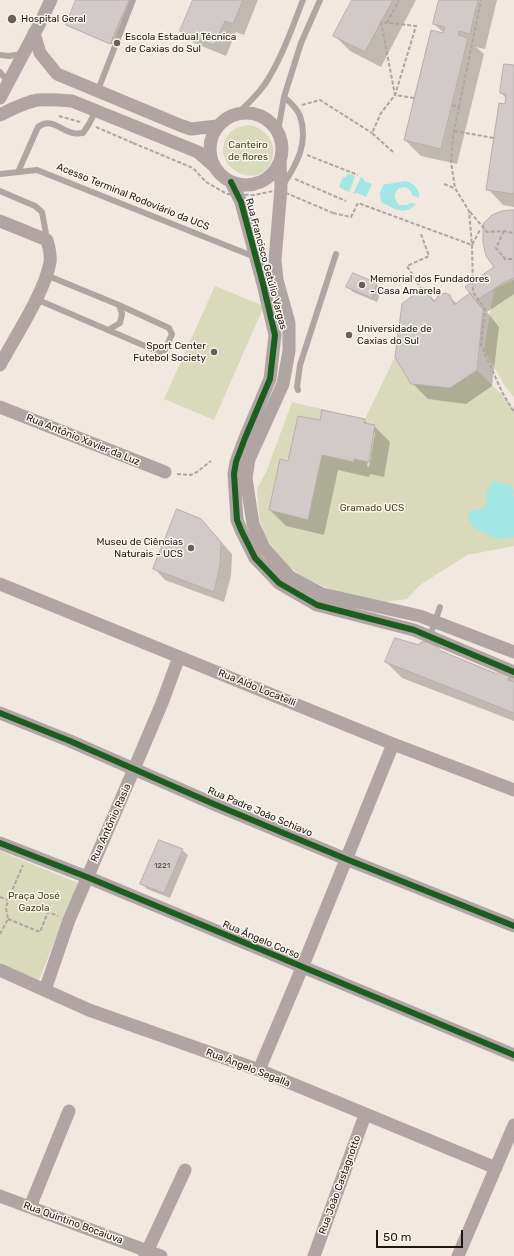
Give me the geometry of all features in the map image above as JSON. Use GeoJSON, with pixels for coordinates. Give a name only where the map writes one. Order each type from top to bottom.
{"type":"FeatureCollection","features":[{"type":"Feature","properties":{"kind":"street"},"geometry":{"type":"LineString","coordinates":[[0,98],[51,0]]}},
{"type":"Feature","properties":{"kind":"street"},"geometry":{"type":"LineString","coordinates":[[34,34],[40,53],[57,74],[186,127],[203,128],[217,126]]}},
{"type":"Feature","properties":{"kind":"street"},"geometry":{"type":"LineString","coordinates":[[0,115],[14,108],[37,100],[51,99],[72,101],[198,152],[214,166],[221,175],[231,182],[247,185],[263,181],[275,171],[280,162],[282,151],[282,141],[278,131],[271,123],[262,117],[251,113],[238,113],[227,118],[217,126],[211,139],[210,153],[214,166]]}},
{"type":"Feature","properties":{"kind":"street","name":"Rua Francisco Getúlio Vargas"},"geometry":{"type":"LineString","coordinates":[[280,162],[281,188],[275,260],[277,280],[289,323],[289,351],[283,384],[249,459],[246,478],[253,524],[264,548],[290,577],[322,594],[408,612],[514,652]]}},
{"type":"Feature","properties":{"kind":"street","name":"Rua Francisco Getúlio Vargas"},"geometry":{"type":"LineString","coordinates":[[231,182],[241,202],[275,335],[270,379],[245,438],[236,462],[234,474],[237,520],[255,558],[279,583],[317,605],[363,616],[430,636],[514,672]]}},
{"type":"Feature","properties":{"kind":"street"},"geometry":{"type":"LineString","coordinates":[[0,221],[47,240],[50,260],[46,275],[36,299],[0,365]]}},
{"type":"Feature","properties":{"kind":"street"},"geometry":{"type":"LineString","coordinates":[[275,335],[282,346],[289,351]]}},
{"type":"Feature","properties":{"kind":"street","name":"Rua Antônio Xavier da Luz"},"geometry":{"type":"LineString","coordinates":[[0,408],[165,472]]}},
{"type":"Feature","properties":{"kind":"street","name":"Rua Aldo Locatelli"},"geometry":{"type":"LineString","coordinates":[[0,584],[394,744],[514,790]]}},
{"type":"Feature","properties":{"kind":"street","name":"Rua Antônio Rasia"},"geometry":{"type":"LineString","coordinates":[[46,990],[69,920],[162,703],[179,657]]}},
{"type":"Feature","properties":{"kind":"street","name":"Rua Padre João Schiavo"},"geometry":{"type":"LineString","coordinates":[[0,713],[70,741],[346,859],[514,926]]}},
{"type":"Feature","properties":{"kind":"street"},"geometry":{"type":"LineString","coordinates":[[258,1070],[302,968],[394,744]]}},
{"type":"Feature","properties":{"kind":"street","name":"Rua Ângelo Corso"},"geometry":{"type":"LineString","coordinates":[[0,843],[514,1055]]}},
{"type":"Feature","properties":{"kind":"street","name":"Rua Ângelo Segalla"},"geometry":{"type":"LineString","coordinates":[[0,970],[89,1010],[258,1070],[496,1168]]}},
{"type":"Feature","properties":{"kind":"street"},"geometry":{"type":"LineString","coordinates":[[30,1207],[68,1111]]}},
{"type":"Feature","properties":{"kind":"street","name":"Rua João Castagnotto"},"geometry":{"type":"LineString","coordinates":[[314,1256],[365,1115]]}},
{"type":"Feature","properties":{"kind":"street"},"geometry":{"type":"LineString","coordinates":[[458,1256],[514,1125]]}},
{"type":"Feature","properties":{"kind":"street"},"geometry":{"type":"LineString","coordinates":[[146,1253],[185,1170]]}},
{"type":"Feature","properties":{"kind":"street","name":"Rua Quintino Bocaiuva"},"geometry":{"type":"LineString","coordinates":[[0,1196],[146,1253],[161,1256]]}},
{"type":"Feature","properties":{"kind":"lane"},"geometry":{"type":"LineString","coordinates":[[98,90],[133,0]]}},
{"type":"Feature","properties":{"kind":"lane"},"geometry":{"type":"LineString","coordinates":[[238,113],[251,101],[265,84],[287,41],[303,0]]}},
{"type":"Feature","properties":{"kind":"lane"},"geometry":{"type":"LineString","coordinates":[[278,131],[284,97],[301,43],[320,0]]}},
{"type":"Feature","properties":{"kind":"lane"},"geometry":{"type":"LineString","coordinates":[[0,55],[9,56],[23,54]]}},
{"type":"Feature","properties":{"kind":"lane"},"geometry":{"type":"LineString","coordinates":[[0,72],[8,84]]}},
{"type":"Feature","properties":{"kind":"lane"},"geometry":{"type":"LineString","coordinates":[[281,188],[294,168],[301,152],[303,136],[300,115],[284,97]]}},
{"type":"Feature","properties":{"kind":"lane"},"geometry":{"type":"LineString","coordinates":[[18,172],[38,127],[42,123],[50,123],[74,134],[83,133],[96,110]]}},
{"type":"Feature","properties":{"kind":"lane","name":"Acesso Terminal Rodoviário da UCS"},"geometry":{"type":"LineString","coordinates":[[0,174],[37,170],[256,257]]}},
{"type":"Feature","properties":{"kind":"lane"},"geometry":{"type":"LineString","coordinates":[[0,191],[35,206],[42,212],[47,240]]}},
{"type":"Feature","properties":{"kind":"lane"},"geometry":{"type":"LineString","coordinates":[[298,390],[297,387],[303,355],[336,254]]}},
{"type":"Feature","properties":{"kind":"lane"},"geometry":{"type":"LineString","coordinates":[[36,299],[159,352],[165,350],[172,334],[170,328],[46,275]]}},
{"type":"Feature","properties":{"kind":"lane"},"geometry":{"type":"LineString","coordinates":[[108,330],[120,324],[122,314],[119,305]]}},
{"type":"Feature","properties":{"kind":"lane"},"geometry":{"type":"LineString","coordinates":[[289,351],[303,355]]}},
{"type":"Feature","properties":{"kind":"lane"},"geometry":{"type":"LineString","coordinates":[[430,636],[440,607]]}},
{"type":"Feature","properties":{"kind":"path"},"geometry":{"type":"LineString","coordinates":[[387,23],[399,0]]}},
{"type":"Feature","properties":{"kind":"path"},"geometry":{"type":"LineString","coordinates":[[481,0],[454,131],[451,162],[455,188],[469,211],[487,232],[504,231],[514,233]]}},
{"type":"Feature","properties":{"kind":"path"},"geometry":{"type":"LineString","coordinates":[[372,133],[381,113],[395,95],[416,26],[381,22],[395,95]]}},
{"type":"Feature","properties":{"kind":"path"},"geometry":{"type":"LineString","coordinates":[[395,95],[414,98]]}},
{"type":"Feature","properties":{"kind":"path"},"geometry":{"type":"LineString","coordinates":[[295,108],[320,100],[372,133],[392,152]]}},
{"type":"Feature","properties":{"kind":"path"},"geometry":{"type":"LineString","coordinates":[[452,105],[459,107]]}},
{"type":"Feature","properties":{"kind":"path"},"geometry":{"type":"LineString","coordinates":[[454,131],[494,138]]}},
{"type":"Feature","properties":{"kind":"path"},"geometry":{"type":"LineString","coordinates":[[132,143],[193,168],[206,182],[227,194],[254,195],[279,190],[333,213],[351,217],[358,203],[472,245]]}},
{"type":"Feature","properties":{"kind":"path"},"geometry":{"type":"LineString","coordinates":[[301,152],[358,175]]}},
{"type":"Feature","properties":{"kind":"path"},"geometry":{"type":"LineString","coordinates":[[289,176],[346,201]]}},
{"type":"Feature","properties":{"kind":"path"},"geometry":{"type":"LineString","coordinates":[[444,184],[455,188]]}},
{"type":"Feature","properties":{"kind":"path"},"geometry":{"type":"LineString","coordinates":[[469,211],[472,245],[473,292],[485,308],[481,345],[502,392],[514,412]]}},
{"type":"Feature","properties":{"kind":"path"},"geometry":{"type":"LineString","coordinates":[[472,245],[480,230]]}},
{"type":"Feature","properties":{"kind":"path"},"geometry":{"type":"LineString","coordinates":[[504,231],[496,248],[505,259],[514,259]]}},
{"type":"Feature","properties":{"kind":"path"},"geometry":{"type":"LineString","coordinates":[[421,234],[429,256],[407,266],[422,290]]}},
{"type":"Feature","properties":{"kind":"path"},"geometry":{"type":"LineString","coordinates":[[165,472],[191,476],[211,461]]}},
{"type":"Feature","properties":{"kind":"path"},"geometry":{"type":"LineString","coordinates":[[0,934],[8,919],[6,908],[8,900],[28,854]]}},
{"type":"Feature","properties":{"kind":"path"},"geometry":{"type":"LineString","coordinates":[[0,897],[8,900]]}},
{"type":"Feature","properties":{"kind":"path"},"geometry":{"type":"LineString","coordinates":[[8,919],[40,932],[48,912],[69,920]]}},
{"type":"Feature","properties":{"kind":"green space","name":"Canteiro de flores"},"geometry":{"type":"Polygon","coordinates":[[[246,125],[260,129],[269,138],[272,144],[273,157],[270,164],[264,172],[256,175],[247,175],[238,172],[231,167],[225,160],[223,151],[225,141],[230,132],[238,127],[246,125]]]}},
{"type":"Feature","properties":{"kind":"green space"},"geometry":{"type":"Polygon","coordinates":[[[514,280],[514,397],[505,386],[484,350],[494,289],[514,280]]]}},
{"type":"Feature","properties":{"kind":"green space","name":"Sport Center Futebol Society"},"geometry":{"type":"Polygon","coordinates":[[[215,286],[264,306],[214,420],[164,399],[215,286]]]}},
{"type":"Feature","properties":{"kind":"green space","name":"Gramado UCS"},"geometry":{"type":"Polygon","coordinates":[[[395,357],[411,384],[450,388],[477,370],[509,402],[514,410],[514,546],[467,555],[420,585],[407,599],[384,602],[336,592],[303,577],[279,559],[266,538],[259,517],[257,489],[267,470],[292,402],[365,419],[395,357]]]}},
{"type":"Feature","properties":{"kind":"green space","name":"Praça José Gazola"},"geometry":{"type":"Polygon","coordinates":[[[0,851],[78,883],[39,980],[0,964],[0,851]]]}},
{"type":"Feature","properties":{"kind":"water"},"geometry":{"type":"Polygon","coordinates":[[[348,174],[355,176],[349,192],[339,187],[343,177],[348,174]]]}},
{"type":"Feature","properties":{"kind":"water"},"geometry":{"type":"Polygon","coordinates":[[[361,177],[364,181],[372,184],[366,197],[357,193],[353,194],[361,177]]]}},
{"type":"Feature","properties":{"kind":"water"},"geometry":{"type":"Polygon","coordinates":[[[406,181],[416,187],[419,192],[419,198],[412,195],[410,190],[403,187],[397,191],[395,195],[399,205],[407,205],[410,203],[416,204],[412,208],[403,211],[381,202],[380,192],[384,184],[406,181]]]}},
{"type":"Feature","properties":{"kind":"water"},"geometry":{"type":"Polygon","coordinates":[[[493,481],[512,486],[514,493],[512,495],[514,497],[514,537],[498,539],[490,536],[474,528],[468,518],[471,510],[484,508],[487,501],[486,494],[493,481]]]}},
{"type":"Feature","properties":{"kind":"building"},"geometry":{"type":"Polygon","coordinates":[[[76,0],[129,0],[110,44],[66,25],[76,0]]]}},
{"type":"Feature","properties":{"kind":"building"},"geometry":{"type":"Polygon","coordinates":[[[193,0],[243,0],[233,24],[225,21],[214,45],[180,31],[193,0]]]}},
{"type":"Feature","properties":{"kind":"building"},"geometry":{"type":"Polygon","coordinates":[[[352,0],[393,0],[365,52],[333,36],[352,0]]]}},
{"type":"Feature","properties":{"kind":"building"},"geometry":{"type":"Polygon","coordinates":[[[439,0],[478,0],[470,34],[459,31],[458,35],[468,38],[441,149],[404,140],[431,30],[443,33],[445,27],[433,24],[439,0]]]}},
{"type":"Feature","properties":{"kind":"building"},"geometry":{"type":"Polygon","coordinates":[[[504,64],[514,65],[514,194],[486,190],[499,103],[505,104],[506,94],[500,93],[504,64]]]}},
{"type":"Feature","properties":{"kind":"building"},"geometry":{"type":"Polygon","coordinates":[[[514,210],[514,278],[504,282],[476,301],[465,287],[494,267],[486,256],[483,242],[483,224],[492,215],[502,211],[514,210]]]}},
{"type":"Feature","properties":{"kind":"building","name":"Memorial dos Fundadores - Casa Amarela"},"geometry":{"type":"Polygon","coordinates":[[[353,273],[377,283],[372,298],[346,287],[353,273]]]}},
{"type":"Feature","properties":{"kind":"building"},"geometry":{"type":"Polygon","coordinates":[[[424,288],[434,302],[439,295],[446,293],[450,295],[454,305],[470,293],[483,310],[477,370],[450,388],[411,384],[395,357],[402,304],[424,288]]]}},
{"type":"Feature","properties":{"kind":"building"},"geometry":{"type":"Polygon","coordinates":[[[322,410],[365,419],[364,423],[375,425],[369,462],[354,459],[354,462],[322,455],[308,520],[269,510],[280,459],[288,461],[298,416],[320,420],[322,410]]]}},
{"type":"Feature","properties":{"kind":"building","name":"Museu de Ciências Naturais - UCS"},"geometry":{"type":"Polygon","coordinates":[[[177,509],[201,519],[221,542],[220,565],[214,592],[153,569],[177,509]]]}},
{"type":"Feature","properties":{"kind":"building"},"geometry":{"type":"Polygon","coordinates":[[[395,638],[419,645],[421,642],[432,642],[441,651],[497,674],[499,670],[510,674],[508,680],[514,682],[514,713],[385,662],[395,638]]]}},
{"type":"Feature","properties":{"kind":"building"},"geometry":{"type":"Polygon","coordinates":[[[159,840],[183,849],[164,893],[140,884],[159,840]]]}},
{"type":"Feature","properties":{"kind":"cycle path"},"geometry":{"type":"LineString","coordinates":[[231,182],[241,202],[275,335],[270,379],[245,438],[236,462],[234,474],[237,520],[255,558],[279,583],[317,605],[414,630],[514,672]]}},
{"type":"Feature","properties":{"kind":"cycle path"},"geometry":{"type":"LineString","coordinates":[[0,713],[70,741],[216,805],[346,859],[514,926]]}},
{"type":"Feature","properties":{"kind":"cycle path"},"geometry":{"type":"LineString","coordinates":[[0,843],[87,877],[514,1055]]}},
{"type":"Feature","properties":{"kind":"place","name":"Hospital Geral"},"geometry":{"type":"Point","coordinates":[12,19]}},
{"type":"Feature","properties":{"kind":"place","name":"Escola Estadual Técnica de Caxias do Sul"},"geometry":{"type":"Point","coordinates":[117,43]}},
{"type":"Feature","properties":{"kind":"place","name":"Memorial dos Fundadores - Casa Amarela"},"geometry":{"type":"Point","coordinates":[362,285]}},
{"type":"Feature","properties":{"kind":"place","name":"Universidade de Caxias do Sul"},"geometry":{"type":"Point","coordinates":[349,335]}},
{"type":"Feature","properties":{"kind":"place","name":"Sport Center Futebol Society"},"geometry":{"type":"Point","coordinates":[214,352]}},
{"type":"Feature","properties":{"kind":"place","name":"Museu de Ciências Naturais - UCS"},"geometry":{"type":"Point","coordinates":[191,548]}}]}
